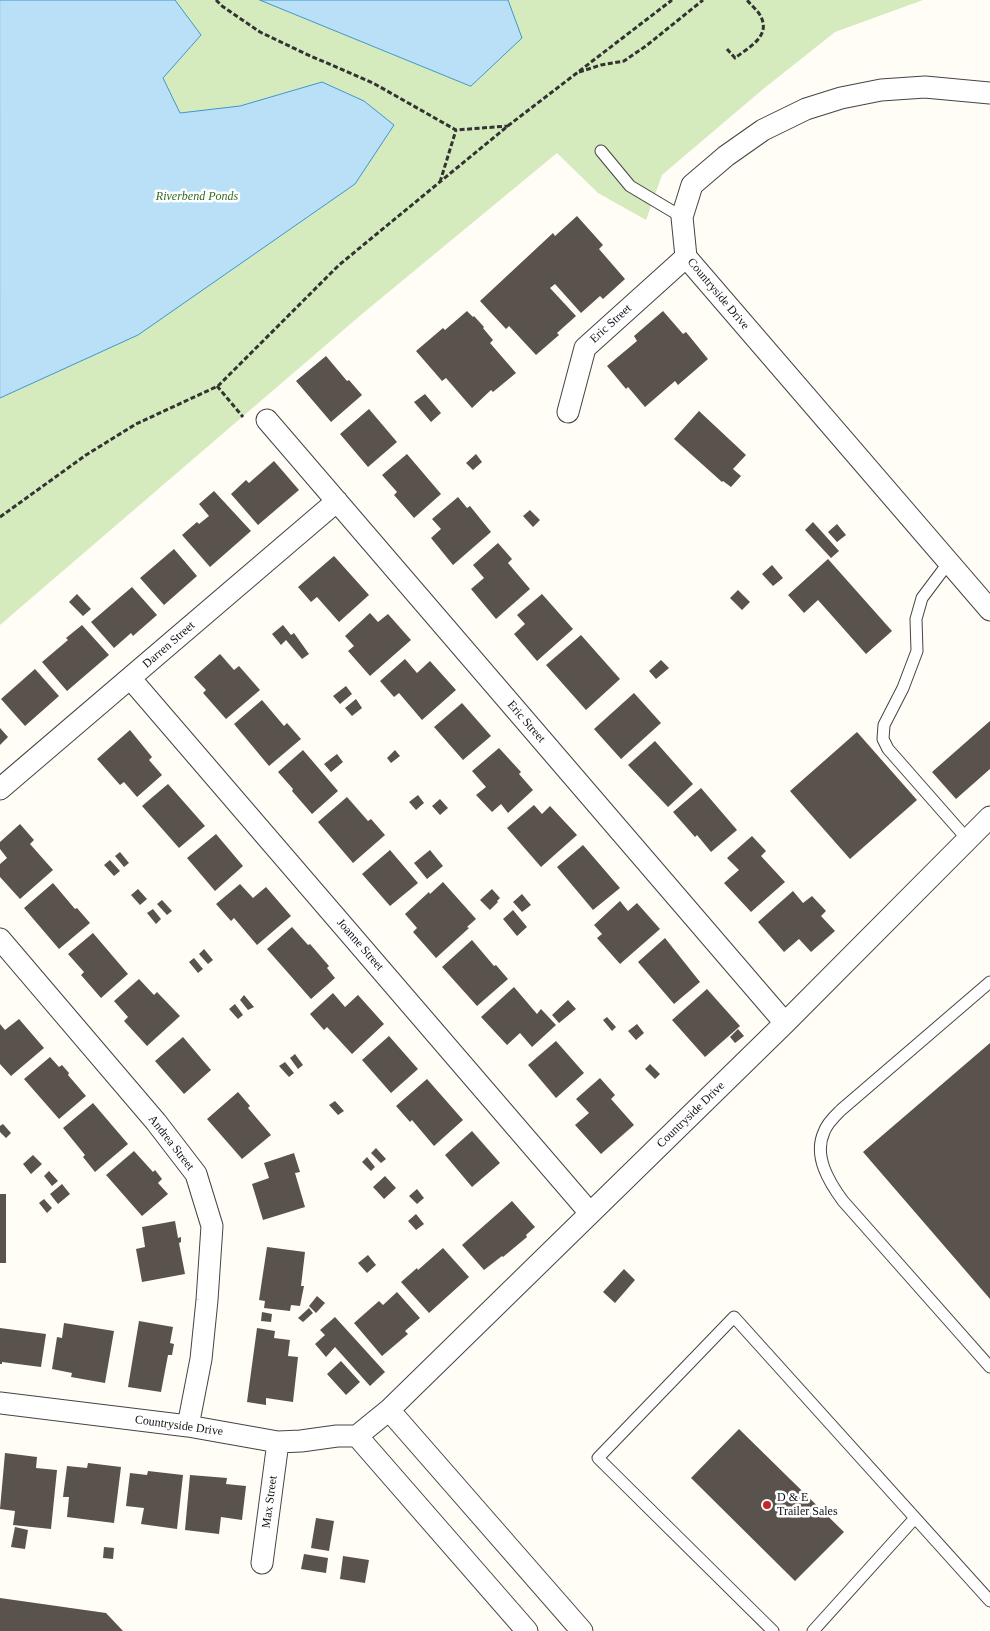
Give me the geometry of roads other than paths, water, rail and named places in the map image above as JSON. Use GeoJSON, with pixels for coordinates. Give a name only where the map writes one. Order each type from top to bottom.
{"type":"FeatureCollection","features":[{"type":"Feature","properties":{"kind":"street","name":"Countryside Drive"},"geometry":{"type":"LineString","coordinates":[[990,93],[924,87],[881,90],[841,98],[806,109],[763,130],[726,156],[692,185],[682,217],[686,257],[990,610]]}},
{"type":"Feature","properties":{"kind":"street","name":"Eric Street"},"geometry":{"type":"LineString","coordinates":[[568,412],[585,348],[686,257]]}},
{"type":"Feature","properties":{"kind":"street","name":"Eric Street"},"geometry":{"type":"LineString","coordinates":[[267,420],[785,1024]]}},
{"type":"Feature","properties":{"kind":"street","name":"Darren Street"},"geometry":{"type":"LineString","coordinates":[[0,789],[337,501]]}},
{"type":"Feature","properties":{"kind":"street","name":"Joanne Street"},"geometry":{"type":"LineString","coordinates":[[130,678],[590,1213]]}},
{"type":"Feature","properties":{"kind":"street","name":"Countryside Drive"},"geometry":{"type":"LineString","coordinates":[[0,1403],[188,1426],[278,1442],[337,1436],[357,1436],[389,1410],[785,1024],[990,817]]}},
{"type":"Feature","properties":{"kind":"street","name":"Andrea Street"},"geometry":{"type":"LineString","coordinates":[[0,939],[156,1122],[196,1174],[212,1226],[201,1359],[188,1426]]}},
{"type":"Feature","properties":{"kind":"street"},"geometry":{"type":"LineString","coordinates":[[389,1410],[582,1631]]}},
{"type":"Feature","properties":{"kind":"street"},"geometry":{"type":"LineString","coordinates":[[357,1436],[527,1631]]}},
{"type":"Feature","properties":{"kind":"street","name":"Max Street"},"geometry":{"type":"LineString","coordinates":[[262,1563],[278,1442]]}},
{"type":"Feature","properties":{"kind":"lane"},"geometry":{"type":"LineString","coordinates":[[601,151],[630,186],[682,217]]}},
{"type":"Feature","properties":{"kind":"lane"},"geometry":{"type":"LineString","coordinates":[[948,562],[922,598],[916,619],[917,651],[903,688],[884,726],[883,739],[888,749],[968,840]]}},
{"type":"Feature","properties":{"kind":"lane"},"geometry":{"type":"LineString","coordinates":[[990,982],[841,1110],[824,1130],[820,1154],[825,1171],[843,1201],[990,1367]]}},
{"type":"Feature","properties":{"kind":"lane"},"geometry":{"type":"LineString","coordinates":[[773,1631],[598,1458],[734,1317],[990,1601]]}},
{"type":"Feature","properties":{"kind":"lane"},"geometry":{"type":"LineString","coordinates":[[813,1631],[915,1518]]}},
{"type":"Feature","properties":{"kind":"water"},"geometry":{"type":"Polygon","coordinates":[[[0,0],[175,0],[201,35],[163,78],[180,113],[240,106],[322,82],[364,101],[394,125],[355,184],[138,335],[0,398],[0,0]]]}},
{"type":"Feature","properties":{"kind":"water"},"geometry":{"type":"Polygon","coordinates":[[[260,0],[508,0],[522,38],[471,86],[260,0]]]}},
{"type":"Feature","properties":{"kind":"place","name":"D & E Trailer Sales"},"geometry":{"type":"Point","coordinates":[767,1505]}},
{"type":"Feature","properties":{"kind":"park label","name":"Riverbend Ponds"},"geometry":{"type":"Point","coordinates":[197,197]}}]}
